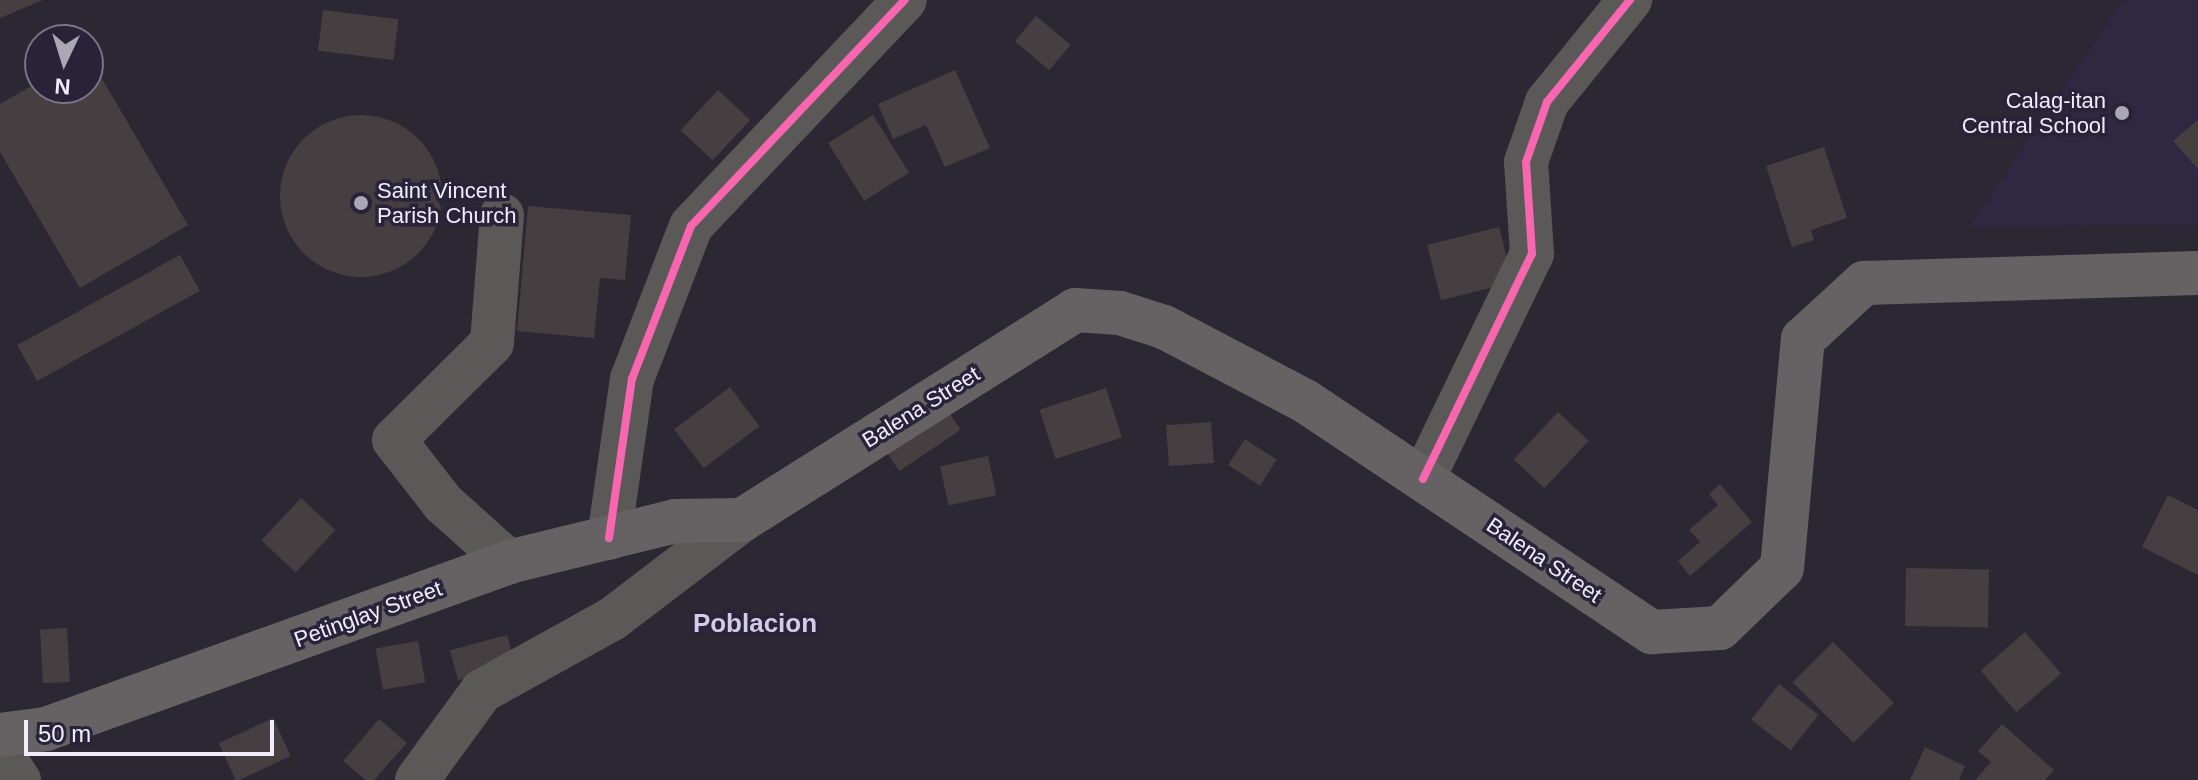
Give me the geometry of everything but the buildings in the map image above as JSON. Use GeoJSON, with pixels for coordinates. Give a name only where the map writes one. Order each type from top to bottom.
{"type":"FeatureCollection","features":[{"type":"Feature","properties":{"kind":"main road","name":"Balena Street"},"geometry":{"type":"LineString","coordinates":[[742,520],[1075,310],[1120,313],[1164,327],[1305,401],[1652,632],[1720,628],[1782,568],[1803,339],[1864,283],[2198,273]]}},
{"type":"Feature","properties":{"kind":"main road","name":"Petinglay Street"},"geometry":{"type":"LineString","coordinates":[[0,735],[46,729],[509,562],[676,521],[742,520]]}},
{"type":"Feature","properties":{"kind":"street"},"geometry":{"type":"LineString","coordinates":[[609,538],[632,379],[691,226],[905,0]]}},
{"type":"Feature","properties":{"kind":"street"},"geometry":{"type":"LineString","coordinates":[[1423,479],[1532,254],[1526,162],[1547,102],[1630,0]]}},
{"type":"Feature","properties":{"kind":"street"},"geometry":{"type":"LineString","coordinates":[[502,215],[492,343],[394,440],[443,503],[509,562]]}},
{"type":"Feature","properties":{"kind":"street"},"geometry":{"type":"LineString","coordinates":[[417,780],[482,691],[612,619],[742,520]]}},
{"type":"Feature","properties":{"kind":"street"},"geometry":{"type":"LineString","coordinates":[[0,752],[19,780]]}},
{"type":"Feature","properties":{"kind":"shaded area","name":"Calag-itan Central School"},"geometry":{"type":"Polygon","coordinates":[[[2123,0],[2198,0],[2198,225],[1969,227],[2123,0]]]}},
{"type":"Feature","properties":{"kind":"cycle path"},"geometry":{"type":"LineString","coordinates":[[609,538],[632,379],[691,226],[905,0]]}},
{"type":"Feature","properties":{"kind":"cycle path"},"geometry":{"type":"LineString","coordinates":[[1423,479],[1532,254],[1526,162],[1547,102],[1630,0]]}},
{"type":"Feature","properties":{"kind":"place","name":"Calag-itan Central School"},"geometry":{"type":"Point","coordinates":[2122,113]}},
{"type":"Feature","properties":{"kind":"place","name":"Saint Vincent Parish Church"},"geometry":{"type":"Point","coordinates":[361,203]}},
{"type":"Feature","properties":{"kind":"district","name":"Poblacion"},"geometry":{"type":"Point","coordinates":[755,624]}}]}
